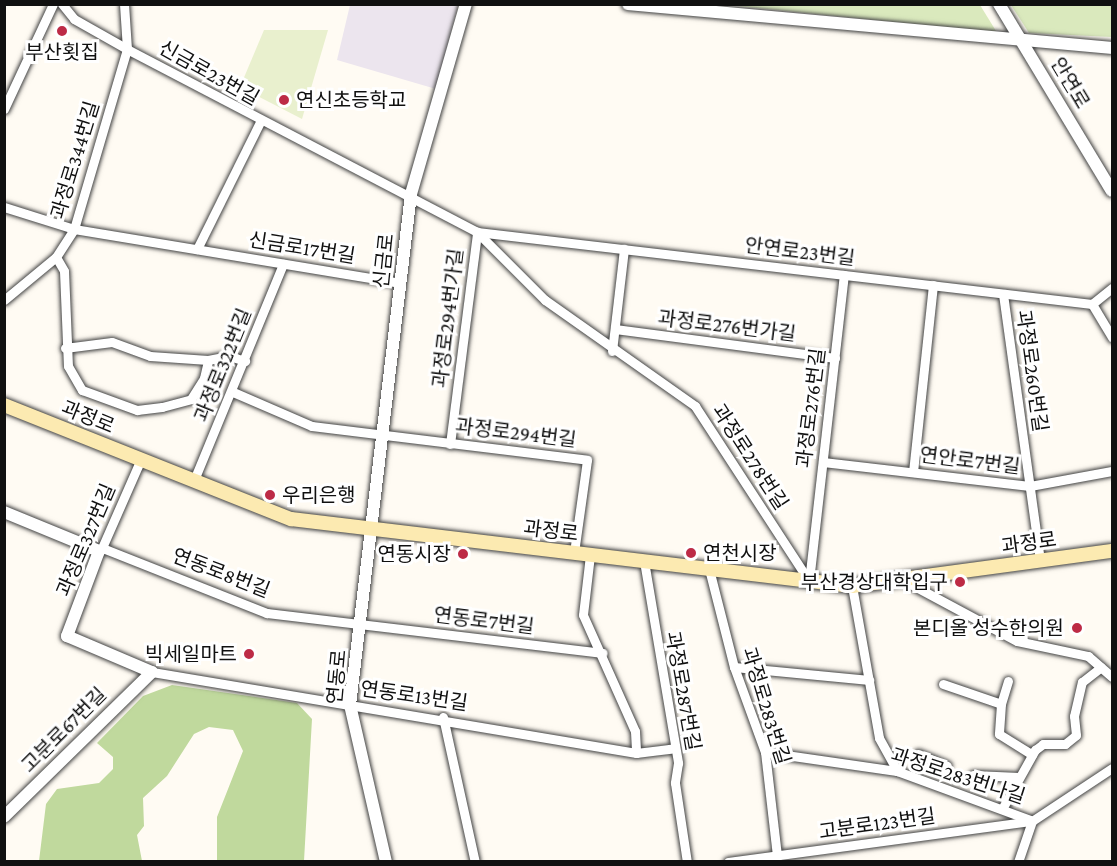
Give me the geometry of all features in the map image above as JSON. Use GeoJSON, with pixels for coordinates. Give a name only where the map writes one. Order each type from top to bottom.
{"type":"FeatureCollection","features":[{"type":"Feature","properties":{"kind":"main road","name":"과정로"},"geometry":{"type":"LineString","coordinates":[[4,405],[291,519],[852,586],[1113,551]]}},
{"type":"Feature","properties":{"kind":"street"},"geometry":{"type":"LineString","coordinates":[[4,109],[54,4]]}},
{"type":"Feature","properties":{"kind":"street","name":"신금로23번길"},"geometry":{"type":"LineString","coordinates":[[62,4],[74,19],[260,122],[411,194]]}},
{"type":"Feature","properties":{"kind":"street","name":"과정로344번길"},"geometry":{"type":"LineString","coordinates":[[4,300],[56,257],[74,229],[127,49],[124,4]]}},
{"type":"Feature","properties":{"kind":"street","name":"신금로"},"geometry":{"type":"LineString","coordinates":[[373,529],[411,194],[466,4]]}},
{"type":"Feature","properties":{"kind":"street"},"geometry":{"type":"LineString","coordinates":[[628,4],[1112,49]]}},
{"type":"Feature","properties":{"kind":"street","name":"안연로"},"geometry":{"type":"LineString","coordinates":[[999,4],[1113,190]]}},
{"type":"Feature","properties":{"kind":"street"},"geometry":{"type":"LineString","coordinates":[[197,249],[260,122]]}},
{"type":"Feature","properties":{"kind":"street","name":"과정로278번길"},"geometry":{"type":"LineString","coordinates":[[411,194],[477,232],[545,300],[612,351],[676,390],[709,421],[809,581]]}},
{"type":"Feature","properties":{"kind":"street","name":"신금로17번길"},"geometry":{"type":"LineString","coordinates":[[4,207],[74,229],[401,283]]}},
{"type":"Feature","properties":{"kind":"street","name":"안연로23번길"},"geometry":{"type":"LineString","coordinates":[[477,232],[1092,304]]}},
{"type":"Feature","properties":{"kind":"street","name":"과정로294번가길"},"geometry":{"type":"LineString","coordinates":[[450,444],[477,232]]}},
{"type":"Feature","properties":{"kind":"street"},"geometry":{"type":"LineString","coordinates":[[612,351],[624,249]]}},
{"type":"Feature","properties":{"kind":"street"},"geometry":{"type":"LineString","coordinates":[[56,257],[64,271],[65,348],[71,380],[82,390],[137,410],[190,399],[204,378],[208,360]]}},
{"type":"Feature","properties":{"kind":"street","name":"과정로322번길"},"geometry":{"type":"LineString","coordinates":[[194,480],[233,392],[283,264]]}},
{"type":"Feature","properties":{"kind":"street","name":"과정로276번길"},"geometry":{"type":"LineString","coordinates":[[809,581],[844,275]]}},
{"type":"Feature","properties":{"kind":"street"},"geometry":{"type":"LineString","coordinates":[[913,472],[933,285]]}},
{"type":"Feature","properties":{"kind":"street"},"geometry":{"type":"LineString","coordinates":[[1113,288],[1092,304],[1113,337]]}},
{"type":"Feature","properties":{"kind":"street","name":"과정로260번길"},"geometry":{"type":"LineString","coordinates":[[1003,294],[1040,561]]}},
{"type":"Feature","properties":{"kind":"street","name":"과정로276번가길"},"geometry":{"type":"LineString","coordinates":[[615,329],[835,358]]}},
{"type":"Feature","properties":{"kind":"street"},"geometry":{"type":"LineString","coordinates":[[65,348],[112,342],[150,356],[208,360],[229,356],[245,361]]}},
{"type":"Feature","properties":{"kind":"street","name":"과정로294번길"},"geometry":{"type":"LineString","coordinates":[[233,392],[312,426],[587,460],[574,553]]}},
{"type":"Feature","properties":{"kind":"street","name":"과정로327번길"},"geometry":{"type":"LineString","coordinates":[[141,459],[67,636],[152,672]]}},
{"type":"Feature","properties":{"kind":"street","name":"연안로7번길"},"geometry":{"type":"LineString","coordinates":[[823,462],[1030,486],[1113,471]]}},
{"type":"Feature","properties":{"kind":"street","name":"연동로8번길"},"geometry":{"type":"LineString","coordinates":[[4,512],[267,613],[362,624]]}},
{"type":"Feature","properties":{"kind":"street","name":"연동로"},"geometry":{"type":"LineString","coordinates":[[373,529],[350,705],[386,861]]}},
{"type":"Feature","properties":{"kind":"street"},"geometry":{"type":"LineString","coordinates":[[590,555],[583,615],[587,635],[603,653],[635,731],[636,753]]}},
{"type":"Feature","properties":{"kind":"street","name":"과정로287번길"},"geometry":{"type":"LineString","coordinates":[[644,561],[687,861]]}},
{"type":"Feature","properties":{"kind":"street","name":"과정로283번길"},"geometry":{"type":"LineString","coordinates":[[709,569],[734,667],[765,752],[777,856]]}},
{"type":"Feature","properties":{"kind":"street"},"geometry":{"type":"LineString","coordinates":[[903,580],[1017,641],[1088,656],[1113,677]]}},
{"type":"Feature","properties":{"kind":"street"},"geometry":{"type":"LineString","coordinates":[[852,586],[879,738],[897,771]]}},
{"type":"Feature","properties":{"kind":"street","name":"연동로7번길"},"geometry":{"type":"LineString","coordinates":[[362,624],[603,653]]}},
{"type":"Feature","properties":{"kind":"street"},"geometry":{"type":"LineString","coordinates":[[734,667],[869,680]]}},
{"type":"Feature","properties":{"kind":"street"},"geometry":{"type":"LineString","coordinates":[[1002,808],[1032,755],[1043,744],[1065,744],[1076,735],[1074,716],[1082,682],[1101,667]]}},
{"type":"Feature","properties":{"kind":"street","name":"연동로13번길"},"geometry":{"type":"LineString","coordinates":[[152,672],[350,705],[443,717],[636,753],[671,748]]}},
{"type":"Feature","properties":{"kind":"street","name":"고분로67번길"},"geometry":{"type":"LineString","coordinates":[[4,817],[152,672]]}},
{"type":"Feature","properties":{"kind":"street"},"geometry":{"type":"LineString","coordinates":[[1008,681],[1001,704],[999,734],[1032,755]]}},
{"type":"Feature","properties":{"kind":"street"},"geometry":{"type":"LineString","coordinates":[[943,684],[1001,704]]}},
{"type":"Feature","properties":{"kind":"street"},"geometry":{"type":"LineString","coordinates":[[443,717],[475,861]]}},
{"type":"Feature","properties":{"kind":"street","name":"과정로283번나길"},"geometry":{"type":"LineString","coordinates":[[765,752],[897,771],[1032,821]]}},
{"type":"Feature","properties":{"kind":"street"},"geometry":{"type":"LineString","coordinates":[[918,754],[947,766]]}},
{"type":"Feature","properties":{"kind":"street"},"geometry":{"type":"LineString","coordinates":[[1018,861],[1032,821],[1113,768]]}},
{"type":"Feature","properties":{"kind":"street"},"geometry":{"type":"LineString","coordinates":[[973,774],[1019,777]]}},
{"type":"Feature","properties":{"kind":"street","name":"고분로123번길"},"geometry":{"type":"LineString","coordinates":[[728,861],[1032,821]]}},
{"type":"Feature","properties":{"kind":"shaded area"},"geometry":{"type":"Polygon","coordinates":[[[350,5],[458,5],[436,89],[337,60],[350,5]]]}},
{"type":"Feature","properties":{"kind":"green space"},"geometry":{"type":"Polygon","coordinates":[[[728,5],[980,5],[996,31],[982,31],[728,5]]]}},
{"type":"Feature","properties":{"kind":"green space"},"geometry":{"type":"Polygon","coordinates":[[[1011,5],[1112,5],[1112,37],[1029,33],[1011,5]]]}},
{"type":"Feature","properties":{"kind":"green space"},"geometry":{"type":"Polygon","coordinates":[[[264,30],[328,30],[302,119],[240,87],[264,30]]]}},
{"type":"Feature","properties":{"kind":"green space"},"geometry":{"type":"Polygon","coordinates":[[[172,685],[297,703],[312,719],[304,861],[217,861],[217,817],[243,751],[233,730],[209,727],[194,734],[167,776],[143,798],[144,826],[137,835],[142,861],[39,861],[46,804],[57,789],[99,783],[113,769],[113,757],[97,743],[143,696],[172,685]]]}},
{"type":"Feature","properties":{"kind":"place","name":"부산횟집"},"geometry":{"type":"Point","coordinates":[62,31]}},
{"type":"Feature","properties":{"kind":"place","name":"연신초등학교"},"geometry":{"type":"Point","coordinates":[284,100]}},
{"type":"Feature","properties":{"kind":"place","name":"우리은행"},"geometry":{"type":"Point","coordinates":[270,495]}},
{"type":"Feature","properties":{"kind":"place","name":"연천시장"},"geometry":{"type":"Point","coordinates":[691,553]}},
{"type":"Feature","properties":{"kind":"place","name":"연동시장"},"geometry":{"type":"Point","coordinates":[463,554]}},
{"type":"Feature","properties":{"kind":"place","name":"부산경상대학입구"},"geometry":{"type":"Point","coordinates":[960,582]}},
{"type":"Feature","properties":{"kind":"place","name":"본디올 성수한의원"},"geometry":{"type":"Point","coordinates":[1077,628]}},
{"type":"Feature","properties":{"kind":"place","name":"빅세일마트"},"geometry":{"type":"Point","coordinates":[249,654]}}]}
